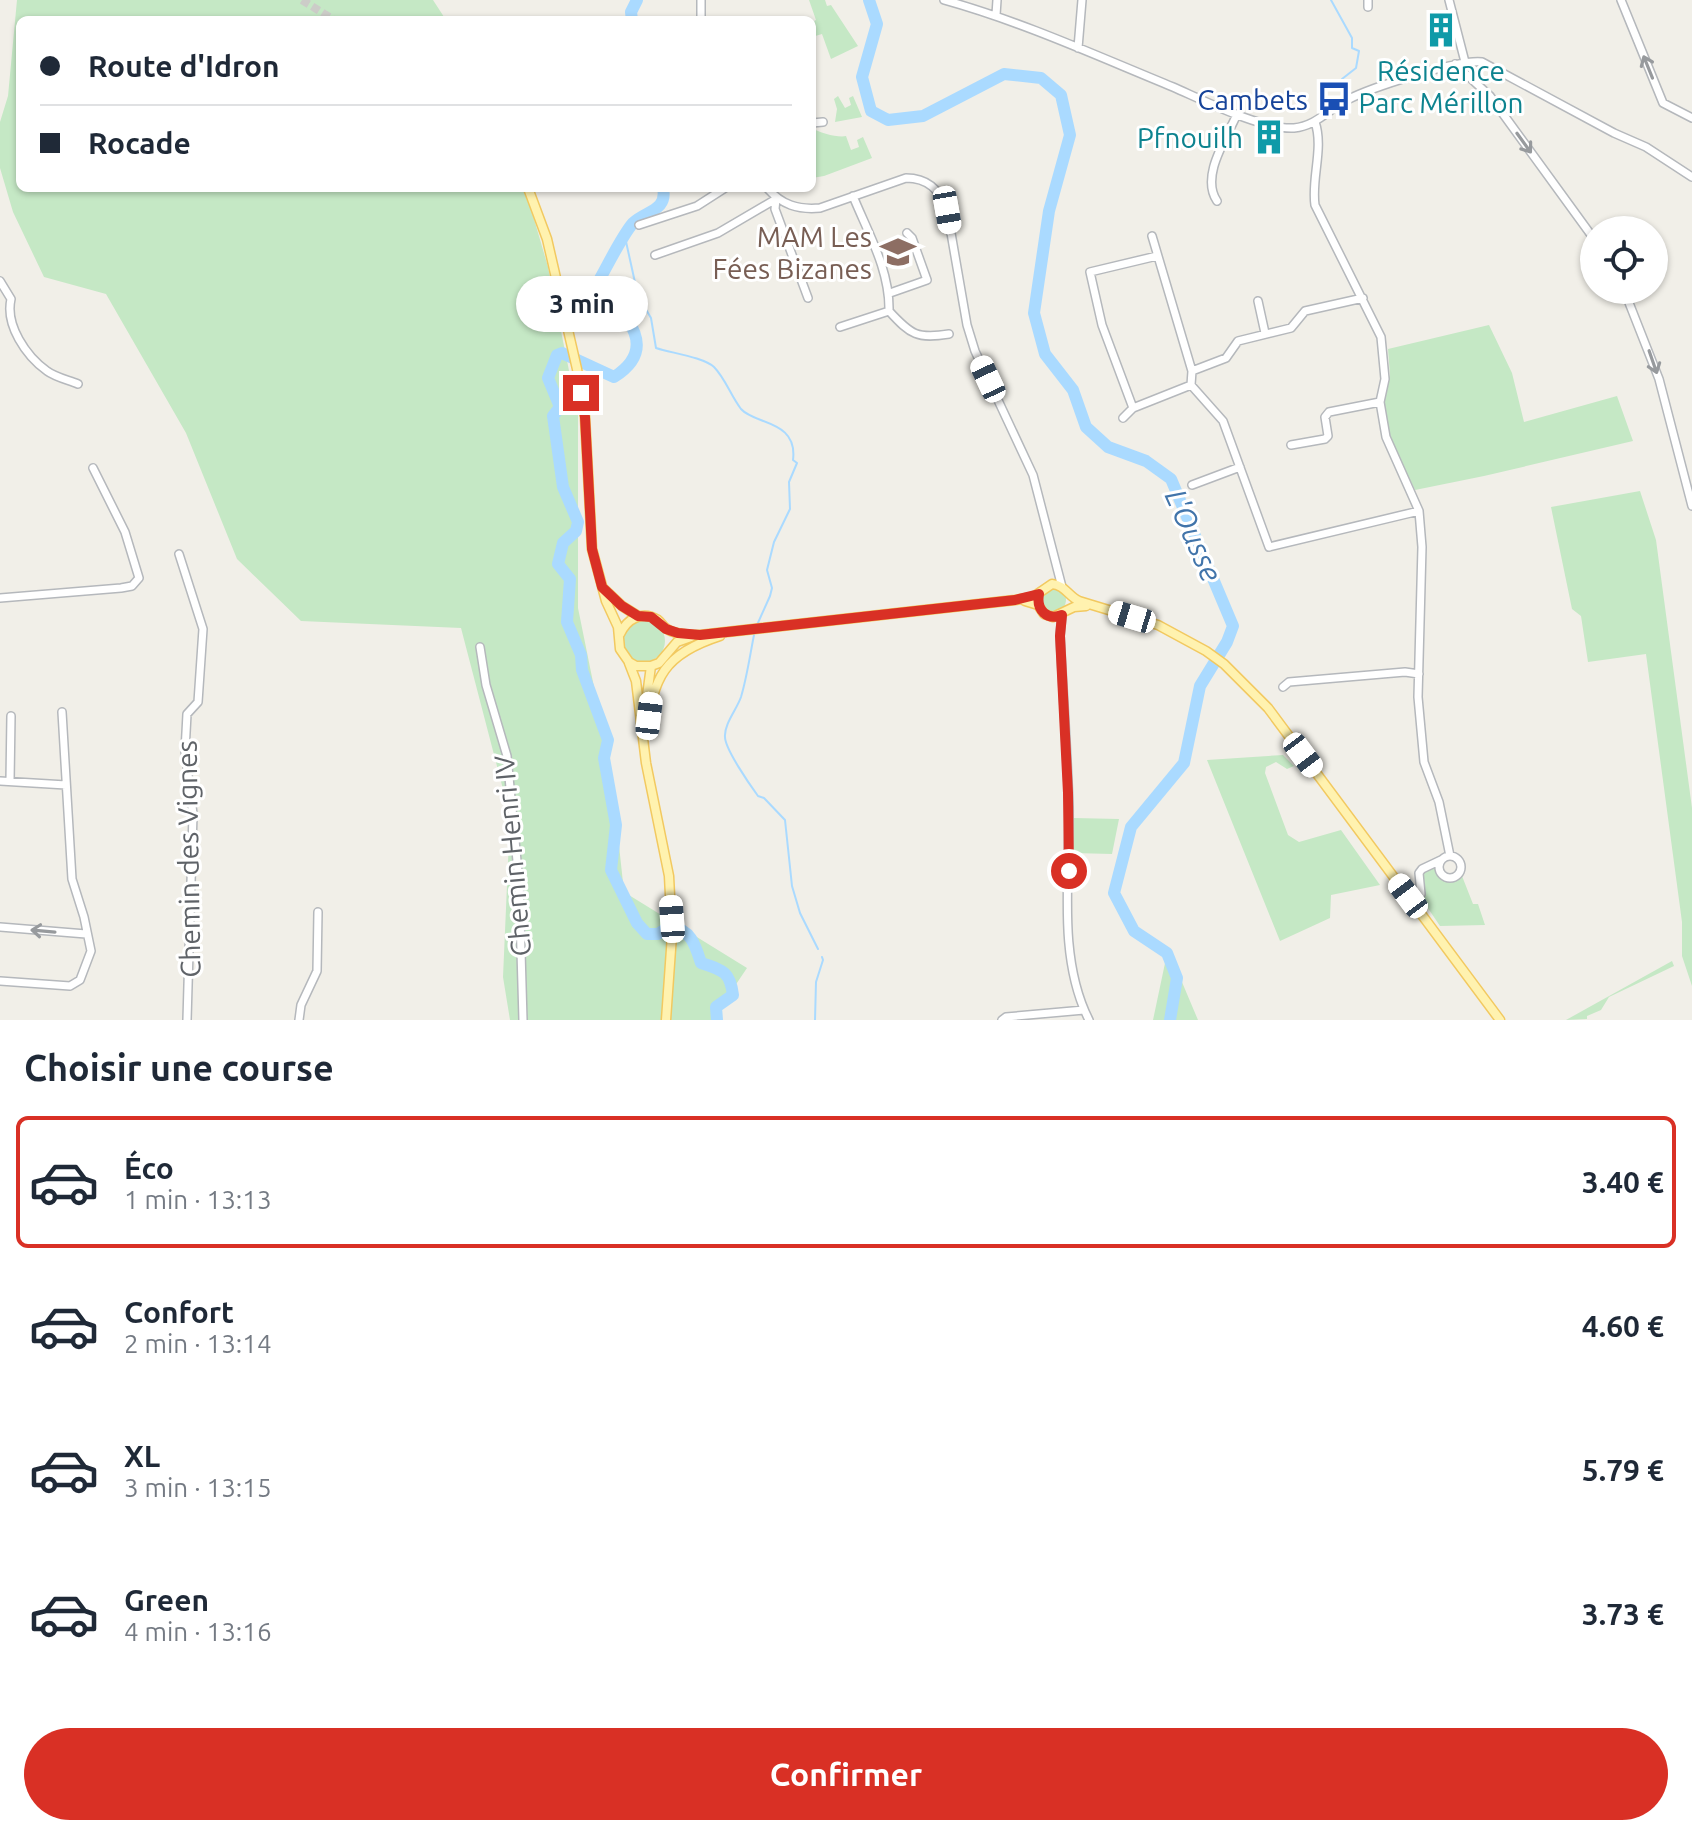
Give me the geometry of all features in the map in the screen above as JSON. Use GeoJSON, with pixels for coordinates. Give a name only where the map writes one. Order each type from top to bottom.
{"type":"FeatureCollection","features":[{"type":"Feature","properties":{"kind":"main road"},"geometry":{"type":"LineString","coordinates":[[529,192],[547,239],[577,369],[585,417],[592,549],[620,634],[620,649],[636,681],[643,742],[669,876],[672,935],[666,1020]]}},
{"type":"Feature","properties":{"kind":"main road"},"geometry":{"type":"LineString","coordinates":[[668,649],[677,642],[700,635],[1015,600],[1039,594],[1047,586],[1062,587],[1069,595],[1158,625],[1221,662],[1268,708],[1500,1020]]}},
{"type":"Feature","properties":{"kind":"main road"},"geometry":{"type":"LineString","coordinates":[[602,587],[638,616],[657,619],[666,629],[678,633],[700,635]]}},
{"type":"Feature","properties":{"kind":"main road"},"geometry":{"type":"LineString","coordinates":[[1038,605],[1039,594]]}},
{"type":"Feature","properties":{"kind":"main road"},"geometry":{"type":"LineString","coordinates":[[1065,612],[1069,595]]}},
{"type":"Feature","properties":{"kind":"main road"},"geometry":{"type":"LineString","coordinates":[[1015,600],[1038,605],[1048,616],[1078,606],[1107,609]]}},
{"type":"Feature","properties":{"kind":"main road"},"geometry":{"type":"LineString","coordinates":[[620,634],[630,620],[638,616]]}},
{"type":"Feature","properties":{"kind":"main road"},"geometry":{"type":"LineString","coordinates":[[629,662],[636,666],[651,666],[665,657],[668,649],[666,629]]}},
{"type":"Feature","properties":{"kind":"main road"},"geometry":{"type":"LineString","coordinates":[[647,732],[651,699],[656,683],[666,668],[694,646],[736,631]]}},
{"type":"Feature","properties":{"kind":"main road"},"geometry":{"type":"LineString","coordinates":[[651,666],[646,691],[651,784]]}},
{"type":"Feature","properties":{"kind":"street"},"geometry":{"type":"LineString","coordinates":[[944,0],[996,15],[1237,114],[1284,128],[1297,128],[1315,122],[1352,97],[1455,64],[1482,62],[1646,147],[1692,177]]}},
{"type":"Feature","properties":{"kind":"street"},"geometry":{"type":"LineString","coordinates":[[996,15],[997,0]]}},
{"type":"Feature","properties":{"kind":"street"},"geometry":{"type":"LineString","coordinates":[[1078,48],[1082,0]]}},
{"type":"Feature","properties":{"kind":"street"},"geometry":{"type":"LineString","coordinates":[[1449,0],[1465,62]]}},
{"type":"Feature","properties":{"kind":"street"},"geometry":{"type":"LineString","coordinates":[[1621,0],[1663,103],[1692,118]]}},
{"type":"Feature","properties":{"kind":"street"},"geometry":{"type":"LineString","coordinates":[[1455,64],[1490,96],[1580,220]]}},
{"type":"Feature","properties":{"kind":"street"},"geometry":{"type":"LineString","coordinates":[[1217,201],[1213,196],[1212,174],[1237,114]]}},
{"type":"Feature","properties":{"kind":"street"},"geometry":{"type":"LineString","coordinates":[[816,123],[823,122]]}},
{"type":"Feature","properties":{"kind":"street"},"geometry":{"type":"LineString","coordinates":[[1315,122],[1318,133],[1313,193],[1315,205],[1381,337],[1385,379],[1380,402],[1386,437],[1419,511],[1422,547],[1418,697],[1424,762],[1439,802],[1450,856]]}},
{"type":"Feature","properties":{"kind":"street"},"geometry":{"type":"LineString","coordinates":[[770,192],[776,199],[792,207],[809,209],[906,178],[917,178],[940,192],[947,210],[967,325],[975,351],[1033,475],[1062,587]]}},
{"type":"Feature","properties":{"kind":"street"},"geometry":{"type":"LineString","coordinates":[[639,225],[697,206],[719,192]]}},
{"type":"Feature","properties":{"kind":"street"},"geometry":{"type":"LineString","coordinates":[[853,196],[880,260],[890,293],[889,311]]}},
{"type":"Feature","properties":{"kind":"street"},"geometry":{"type":"LineString","coordinates":[[655,255],[718,233],[776,199]]}},
{"type":"Feature","properties":{"kind":"street"},"geometry":{"type":"LineString","coordinates":[[776,199],[775,209],[808,298]]}},
{"type":"Feature","properties":{"kind":"street"},"geometry":{"type":"LineString","coordinates":[[890,293],[927,280],[912,238],[907,233]]}},
{"type":"Feature","properties":{"kind":"street"},"geometry":{"type":"LineString","coordinates":[[1152,236],[1192,371],[1191,385],[1223,421],[1269,547],[1419,511]]}},
{"type":"Feature","properties":{"kind":"street"},"geometry":{"type":"LineString","coordinates":[[1133,408],[1102,325],[1090,272],[1157,256]]}},
{"type":"Feature","properties":{"kind":"street"},"geometry":{"type":"LineString","coordinates":[[0,281],[11,299],[8,311],[20,342],[48,372],[78,384]]}},
{"type":"Feature","properties":{"kind":"street"},"geometry":{"type":"LineString","coordinates":[[1192,371],[1226,358],[1238,341],[1291,328],[1305,311],[1363,298]]}},
{"type":"Feature","properties":{"kind":"street"},"geometry":{"type":"LineString","coordinates":[[1258,301],[1265,333]]}},
{"type":"Feature","properties":{"kind":"street"},"geometry":{"type":"LineString","coordinates":[[1630,304],[1659,379],[1692,506]]}},
{"type":"Feature","properties":{"kind":"street"},"geometry":{"type":"LineString","coordinates":[[840,327],[889,311]]}},
{"type":"Feature","properties":{"kind":"street"},"geometry":{"type":"LineString","coordinates":[[889,311],[915,335],[929,337],[949,334]]}},
{"type":"Feature","properties":{"kind":"street"},"geometry":{"type":"LineString","coordinates":[[1123,418],[1133,408],[1191,385]]}},
{"type":"Feature","properties":{"kind":"street"},"geometry":{"type":"LineString","coordinates":[[1291,445],[1325,439],[1328,436],[1325,417],[1329,412],[1380,402]]}},
{"type":"Feature","properties":{"kind":"street"},"geometry":{"type":"LineString","coordinates":[[1192,485],[1240,467]]}},
{"type":"Feature","properties":{"kind":"street"},"geometry":{"type":"LineString","coordinates":[[0,598],[121,588],[132,586],[139,578],[125,532],[93,468]]}},
{"type":"Feature","properties":{"kind":"street","name":"Chemin des Vignes"},"geometry":{"type":"LineString","coordinates":[[179,554],[203,629],[198,702],[187,714],[185,751],[193,814],[187,1020]]}},
{"type":"Feature","properties":{"kind":"street"},"geometry":{"type":"LineString","coordinates":[[1047,586],[1056,566]]}},
{"type":"Feature","properties":{"kind":"street"},"geometry":{"type":"LineString","coordinates":[[1065,612],[1060,635],[1069,810],[1069,925],[1073,971],[1089,1020]]}},
{"type":"Feature","properties":{"kind":"street"},"geometry":{"type":"LineString","coordinates":[[1048,616],[1060,635]]}},
{"type":"Feature","properties":{"kind":"street","name":"Chemin Henri IV"},"geometry":{"type":"LineString","coordinates":[[480,647],[486,685],[507,756],[519,882],[523,1020]]}},
{"type":"Feature","properties":{"kind":"street"},"geometry":{"type":"LineString","coordinates":[[1283,687],[1289,682],[1303,680],[1405,672],[1419,674]]}},
{"type":"Feature","properties":{"kind":"street"},"geometry":{"type":"LineString","coordinates":[[0,981],[70,986],[80,980],[91,951],[72,879],[62,712]]}},
{"type":"Feature","properties":{"kind":"street"},"geometry":{"type":"LineString","coordinates":[[10,781],[11,716]]}},
{"type":"Feature","properties":{"kind":"street"},"geometry":{"type":"LineString","coordinates":[[0,781],[66,785]]}},
{"type":"Feature","properties":{"kind":"street"},"geometry":{"type":"LineString","coordinates":[[1421,894],[1419,873],[1422,869],[1441,860],[1450,856],[1457,858],[1461,871],[1456,877],[1448,878],[1441,874],[1441,860]]}},
{"type":"Feature","properties":{"kind":"street"},"geometry":{"type":"LineString","coordinates":[[299,1020],[301,1005],[317,971],[318,912]]}},
{"type":"Feature","properties":{"kind":"street"},"geometry":{"type":"LineString","coordinates":[[0,927],[86,934]]}},
{"type":"Feature","properties":{"kind":"street"},"geometry":{"type":"LineString","coordinates":[[1002,1020],[1006,1017],[1084,1010]]}},
{"type":"Feature","properties":{"kind":"green space"},"geometry":{"type":"Polygon","coordinates":[[[17,0],[433,0],[443,16],[16,16],[16,192],[526,192],[548,267],[578,415],[578,608],[611,771],[624,892],[747,968],[712,1020],[510,1020],[503,977],[510,816],[461,628],[301,621],[237,559],[186,433],[106,294],[44,277],[13,212],[0,168],[0,122],[8,96],[17,0]]]}},
{"type":"Feature","properties":{"kind":"green space"},"geometry":{"type":"Polygon","coordinates":[[[809,0],[825,0],[858,46],[831,59],[822,34],[816,36],[815,16],[809,0]]]}},
{"type":"Feature","properties":{"kind":"green space"},"geometry":{"type":"Polygon","coordinates":[[[838,96],[845,108],[851,105],[849,98],[853,96],[862,117],[835,122],[837,109],[834,99],[838,96]]]}},
{"type":"Feature","properties":{"kind":"green space"},"geometry":{"type":"Polygon","coordinates":[[[816,130],[846,136],[851,150],[859,147],[857,140],[863,137],[872,158],[816,177],[816,130]]]}},
{"type":"Feature","properties":{"kind":"green space"},"geometry":{"type":"Polygon","coordinates":[[[1489,325],[1512,373],[1524,422],[1617,396],[1633,441],[1415,490],[1390,439],[1381,400],[1390,375],[1388,349],[1489,325]]]}},
{"type":"Feature","properties":{"kind":"green space"},"geometry":{"type":"Polygon","coordinates":[[[1640,491],[1656,540],[1692,808],[1692,986],[1682,956],[1682,922],[1646,654],[1588,662],[1581,616],[1572,609],[1551,507],[1640,491]]]}},
{"type":"Feature","properties":{"kind":"green space"},"geometry":{"type":"Polygon","coordinates":[[[1054,588],[1063,591],[1066,600],[1063,609],[1054,612],[1045,609],[1042,600],[1045,591],[1054,588]]]}},
{"type":"Feature","properties":{"kind":"green space"},"geometry":{"type":"Polygon","coordinates":[[[644,620],[659,626],[665,641],[659,656],[644,662],[629,656],[623,641],[629,626],[644,620]]]}},
{"type":"Feature","properties":{"kind":"green space"},"geometry":{"type":"Polygon","coordinates":[[[1283,755],[1294,766],[1287,769],[1276,762],[1266,767],[1265,773],[1288,835],[1299,842],[1341,830],[1380,885],[1331,895],[1330,918],[1280,941],[1207,760],[1283,755]]]}},
{"type":"Feature","properties":{"kind":"green space"},"geometry":{"type":"Polygon","coordinates":[[[1074,818],[1119,819],[1112,854],[1073,853],[1074,818]]]}},
{"type":"Feature","properties":{"kind":"green space"},"geometry":{"type":"Polygon","coordinates":[[[1436,864],[1444,880],[1452,881],[1462,876],[1473,904],[1478,904],[1485,925],[1440,926],[1419,895],[1423,869],[1436,864]]]}},
{"type":"Feature","properties":{"kind":"green space"},"geometry":{"type":"Polygon","coordinates":[[[1168,949],[1198,1020],[1153,1020],[1168,949]]]}},
{"type":"Feature","properties":{"kind":"green space"},"geometry":{"type":"Polygon","coordinates":[[[1672,961],[1674,966],[1609,997],[1601,1010],[1587,1016],[1587,1019],[1566,1020],[1672,961]]]}},
{"type":"Feature","properties":{"kind":"waterway"},"geometry":{"type":"LineString","coordinates":[[632,16],[637,0]]}},
{"type":"Feature","properties":{"kind":"waterway","name":"L'Ousse"},"geometry":{"type":"LineString","coordinates":[[869,0],[877,24],[862,77],[871,111],[888,120],[923,116],[1004,74],[1041,78],[1061,95],[1070,135],[1049,211],[1034,313],[1045,354],[1073,390],[1086,427],[1108,447],[1146,461],[1171,479],[1233,626],[1227,642],[1200,686],[1184,763],[1131,827],[1114,893],[1134,931],[1167,953],[1177,978],[1170,1020]]}},
{"type":"Feature","properties":{"kind":"waterway"},"geometry":{"type":"LineString","coordinates":[[1331,0],[1352,38],[1352,48],[1359,51],[1356,68],[1342,79],[1341,94]]}},
{"type":"Feature","properties":{"kind":"waterway"},"geometry":{"type":"LineString","coordinates":[[664,192],[659,206],[633,223],[597,284],[598,292],[629,322],[637,344],[635,355],[614,377],[562,353],[557,355],[548,378],[560,407],[553,416],[563,487],[578,522],[576,531],[563,543],[558,564],[570,579],[567,622],[608,740],[604,758],[616,825],[611,870],[637,923],[647,934],[658,934],[670,926],[683,931],[694,944],[701,963],[727,976],[733,995],[716,1007],[717,1020]]}},
{"type":"Feature","properties":{"kind":"waterway"},"geometry":{"type":"LineString","coordinates":[[625,237],[638,296],[651,318],[656,348],[695,358],[714,367],[741,409],[782,431],[793,447],[793,460],[797,463],[789,482],[790,509],[774,542],[767,570],[772,588],[757,625]]}},
{"type":"Feature","properties":{"kind":"waterway"},"geometry":{"type":"LineString","coordinates":[[754,635],[741,697],[727,727],[726,743],[758,796],[764,798],[785,820],[792,886],[800,913],[818,949]]}},
{"type":"Feature","properties":{"kind":"waterway"},"geometry":{"type":"LineString","coordinates":[[815,1020],[816,982],[822,957]]}},
{"type":"Feature","properties":{"kind":"tunnel"},"geometry":{"type":"LineString","coordinates":[[302,0],[328,16]]}},
{"type":"Feature","properties":{"kind":"place","name":"Résidence Parc Mérillon"},"geometry":{"type":"Point","coordinates":[1441,30]}},
{"type":"Feature","properties":{"kind":"place","name":"Cambets"},"geometry":{"type":"Point","coordinates":[1334,99]}},
{"type":"Feature","properties":{"kind":"place","name":"Pfnouilh"},"geometry":{"type":"Point","coordinates":[1269,137]}},
{"type":"Feature","properties":{"kind":"place","name":"MAM Les Fées Bizanes"},"geometry":{"type":"Point","coordinates":[898,252]}},
{"type":"Feature","properties":{"kind":"route"},"geometry":{"type":"LineString","coordinates":[[581,393],[592,549],[602,587],[631,613],[657,619],[666,629],[678,633],[700,635],[1015,600],[1039,594],[1038,605],[1044,614],[1053,617],[1062,615],[1060,636],[1069,871]]}}]}
